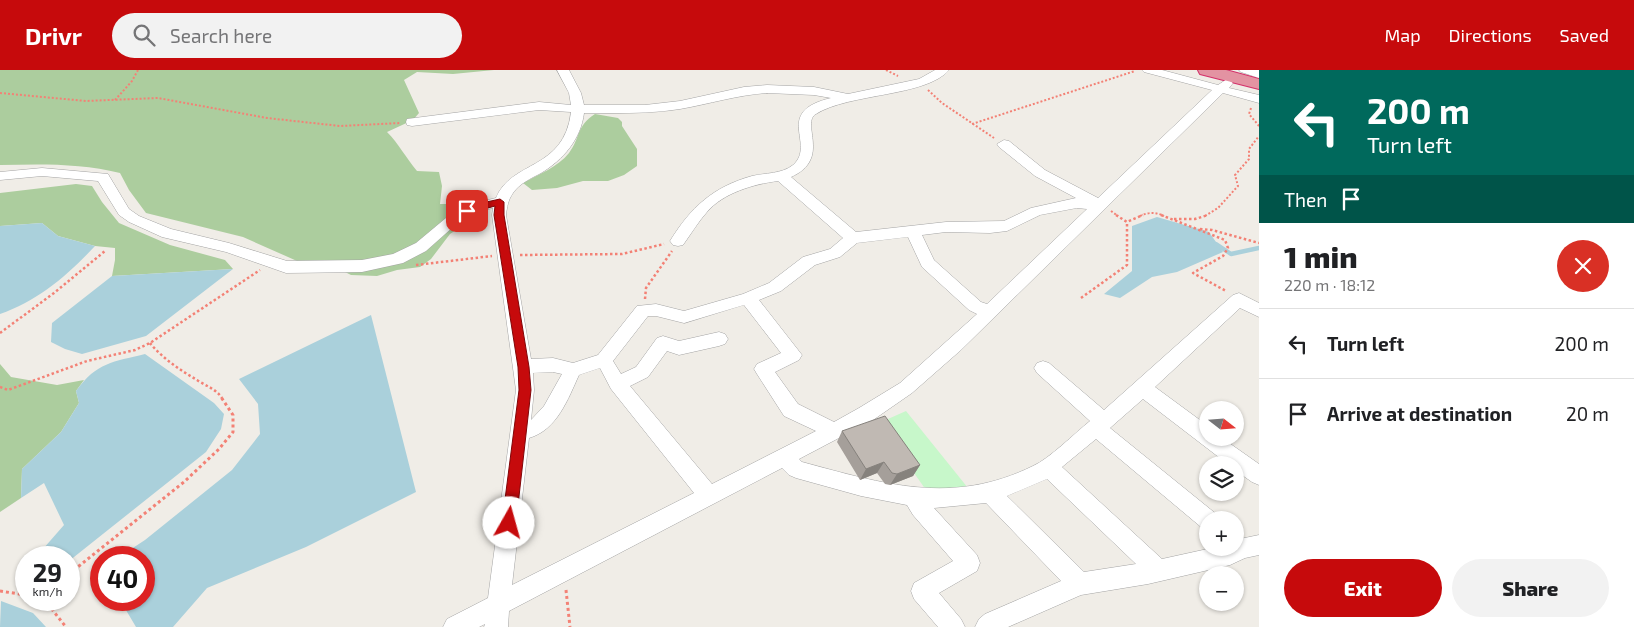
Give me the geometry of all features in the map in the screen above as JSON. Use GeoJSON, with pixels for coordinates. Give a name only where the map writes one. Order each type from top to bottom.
{"type":"FeatureCollection","features":[{"type":"Feature","properties":{"kind":"highway"},"geometry":{"type":"LineString","coordinates":[[1206,70],[1258,92]]}},
{"type":"Feature","properties":{"kind":"highway"},"geometry":{"type":"LineString","coordinates":[[1228,81],[1259,75]]}},
{"type":"Feature","properties":{"kind":"street"},"geometry":{"type":"LineString","coordinates":[[496,627],[525,390],[499,215],[500,202],[511,184],[549,162],[558,154],[569,139],[575,125],[578,109],[574,92],[562,70]]}},
{"type":"Feature","properties":{"kind":"street"},"geometry":{"type":"LineString","coordinates":[[678,241],[702,208],[714,198],[755,180],[781,176],[797,169],[806,158],[805,116],[819,106],[923,82],[943,70]]}},
{"type":"Feature","properties":{"kind":"street"},"geometry":{"type":"LineString","coordinates":[[1148,70],[1228,81],[1258,92]]}},
{"type":"Feature","properties":{"kind":"street"},"geometry":{"type":"LineString","coordinates":[[1183,70],[1258,92]]}},
{"type":"Feature","properties":{"kind":"street"},"geometry":{"type":"LineString","coordinates":[[1245,70],[1259,75]]}},
{"type":"Feature","properties":{"kind":"street"},"geometry":{"type":"LineString","coordinates":[[455,627],[785,457],[866,414],[906,388],[1101,206],[1228,81]]}},
{"type":"Feature","properties":{"kind":"street"},"geometry":{"type":"LineString","coordinates":[[412,122],[539,106],[578,109],[645,109],[680,105],[744,91],[766,89],[814,91],[847,98]]}},
{"type":"Feature","properties":{"kind":"street"},"geometry":{"type":"LineString","coordinates":[[1004,144],[1040,173],[1101,206]]}},
{"type":"Feature","properties":{"kind":"street"},"geometry":{"type":"LineString","coordinates":[[0,176],[42,172],[103,177],[124,212],[134,219],[167,233],[229,248],[277,264],[293,267],[362,266],[397,259],[421,247],[457,216],[476,207],[500,202]]}},
{"type":"Feature","properties":{"kind":"street"},"geometry":{"type":"LineString","coordinates":[[781,176],[853,238]]}},
{"type":"Feature","properties":{"kind":"street"},"geometry":{"type":"LineString","coordinates":[[523,367],[553,366],[574,370],[604,360],[643,310],[656,310],[684,317],[748,298],[776,287],[809,261],[835,253],[853,238],[946,227],[990,228],[1007,226],[1036,211],[1076,203],[1101,206]]}},
{"type":"Feature","properties":{"kind":"street"},"geometry":{"type":"LineString","coordinates":[[912,230],[928,263],[975,306],[989,312]]}},
{"type":"Feature","properties":{"kind":"street"},"geometry":{"type":"LineString","coordinates":[[748,298],[793,354],[763,369],[791,410],[834,431]]}},
{"type":"Feature","properties":{"kind":"street"},"geometry":{"type":"LineString","coordinates":[[785,457],[796,469],[860,487],[913,497],[937,499],[990,493],[1042,472],[1144,388],[1239,298],[1259,311]]}},
{"type":"Feature","properties":{"kind":"street"},"geometry":{"type":"LineString","coordinates":[[617,384],[642,372],[663,343],[680,348],[719,339]]}},
{"type":"Feature","properties":{"kind":"street"},"geometry":{"type":"LineString","coordinates":[[604,360],[617,384],[709,496]]}},
{"type":"Feature","properties":{"kind":"street"},"geometry":{"type":"LineString","coordinates":[[1043,368],[1100,425],[1199,512]]}},
{"type":"Feature","properties":{"kind":"street"},"geometry":{"type":"LineString","coordinates":[[520,430],[532,429],[542,421],[554,406],[574,370]]}},
{"type":"Feature","properties":{"kind":"street"},"geometry":{"type":"LineString","coordinates":[[1144,388],[1199,430]]}},
{"type":"Feature","properties":{"kind":"street"},"geometry":{"type":"LineString","coordinates":[[1220,446],[1259,476]]}},
{"type":"Feature","properties":{"kind":"street"},"geometry":{"type":"LineString","coordinates":[[1048,467],[1158,570]]}},
{"type":"Feature","properties":{"kind":"street"},"geometry":{"type":"LineString","coordinates":[[990,493],[1080,584]]}},
{"type":"Feature","properties":{"kind":"street"},"geometry":{"type":"LineString","coordinates":[[913,497],[920,508],[969,562],[922,591],[953,627]]}},
{"type":"Feature","properties":{"kind":"street"},"geometry":{"type":"LineString","coordinates":[[987,627],[993,622],[1080,584],[1158,570],[1230,554],[1245,545]]}},
{"type":"Feature","properties":{"kind":"path"},"geometry":{"type":"LineString","coordinates":[[115,100],[132,81],[138,70]]}},
{"type":"Feature","properties":{"kind":"path"},"geometry":{"type":"LineString","coordinates":[[972,124],[1139,70]]}},
{"type":"Feature","properties":{"kind":"path"},"geometry":{"type":"LineString","coordinates":[[917,82],[942,103],[1004,144]]}},
{"type":"Feature","properties":{"kind":"path"},"geometry":{"type":"LineString","coordinates":[[1258,92],[1249,114],[1259,126]]}},
{"type":"Feature","properties":{"kind":"path"},"geometry":{"type":"LineString","coordinates":[[0,94],[86,101],[158,98],[267,118],[340,126],[412,122]]}},
{"type":"Feature","properties":{"kind":"path"},"geometry":{"type":"LineString","coordinates":[[1171,218],[1192,220],[1227,202],[1238,186],[1235,175],[1249,159],[1249,149],[1259,136]]}},
{"type":"Feature","properties":{"kind":"path"},"geometry":{"type":"LineString","coordinates":[[1101,206],[1128,222]]}},
{"type":"Feature","properties":{"kind":"path"},"geometry":{"type":"LineString","coordinates":[[1128,222],[1146,213],[1157,213],[1225,240],[1228,248],[1223,256],[1193,272],[1239,298]]}},
{"type":"Feature","properties":{"kind":"path"},"geometry":{"type":"LineString","coordinates":[[1082,298],[1127,265],[1128,222]]}},
{"type":"Feature","properties":{"kind":"path"},"geometry":{"type":"LineString","coordinates":[[1197,229],[1212,230],[1259,243]]}},
{"type":"Feature","properties":{"kind":"path"},"geometry":{"type":"LineString","coordinates":[[506,256],[622,254],[678,241]]}},
{"type":"Feature","properties":{"kind":"path"},"geometry":{"type":"LineString","coordinates":[[643,310],[646,288],[678,241]]}},
{"type":"Feature","properties":{"kind":"path"},"geometry":{"type":"LineString","coordinates":[[0,333],[54,293],[105,250]]}},
{"type":"Feature","properties":{"kind":"path"},"geometry":{"type":"LineString","coordinates":[[0,387],[8,390],[87,361],[135,350],[150,343],[246,278],[277,264]]}},
{"type":"Feature","properties":{"kind":"path"},"geometry":{"type":"LineString","coordinates":[[80,565],[184,482],[219,449],[233,432],[234,416],[217,391],[194,379],[158,353],[150,343]]}},
{"type":"Feature","properties":{"kind":"path"},"geometry":{"type":"LineString","coordinates":[[563,571],[570,627]]}},
{"type":"Feature","properties":{"kind":"path"},"geometry":{"type":"LineString","coordinates":[[0,591],[15,594]]}},
{"type":"Feature","properties":{"kind":"path"},"geometry":{"type":"LineString","coordinates":[[53,611],[66,627]]}},
{"type":"Feature","properties":{"kind":"green space"},"geometry":{"type":"Polygon","coordinates":[[[0,70],[494,70],[453,74],[417,72],[404,80],[419,113],[413,120],[387,132],[417,171],[439,172],[442,186],[440,204],[462,204],[480,214],[450,234],[431,259],[420,267],[397,270],[377,276],[351,275],[325,262],[297,261],[243,237],[146,213],[129,190],[120,173],[90,167],[45,164],[0,165],[0,70]]]}},
{"type":"Feature","properties":{"kind":"green space"},"geometry":{"type":"Polygon","coordinates":[[[595,114],[618,118],[622,122],[622,126],[637,149],[637,166],[624,175],[608,181],[583,181],[557,188],[532,190],[523,183],[548,170],[565,158],[573,147],[582,127],[595,114]]]}},
{"type":"Feature","properties":{"kind":"green space"},"geometry":{"type":"Polygon","coordinates":[[[76,184],[92,186],[119,223],[170,245],[225,260],[233,269],[112,276],[115,248],[95,246],[58,236],[42,223],[0,226],[0,193],[76,184]]]}},
{"type":"Feature","properties":{"kind":"green space"},"geometry":{"type":"Polygon","coordinates":[[[0,364],[11,377],[57,385],[84,380],[76,391],[79,403],[61,432],[22,469],[21,498],[0,512],[0,364]]]}},
{"type":"Feature","properties":{"kind":"green space"},"geometry":{"type":"Polygon","coordinates":[[[906,411],[968,488],[926,490],[879,423],[906,411]]]}},
{"type":"Feature","properties":{"kind":"water"},"geometry":{"type":"Polygon","coordinates":[[[1157,217],[1209,232],[1223,252],[1177,272],[1152,277],[1120,298],[1104,294],[1132,271],[1132,226],[1157,217]]]}},
{"type":"Feature","properties":{"kind":"water"},"geometry":{"type":"Polygon","coordinates":[[[42,223],[58,236],[95,246],[52,286],[14,309],[0,314],[0,226],[42,223]]]}},
{"type":"Feature","properties":{"kind":"water"},"geometry":{"type":"Polygon","coordinates":[[[233,269],[146,336],[82,354],[51,342],[52,323],[112,276],[233,269]]]}},
{"type":"Feature","properties":{"kind":"water"},"geometry":{"type":"Polygon","coordinates":[[[371,315],[416,492],[306,547],[207,588],[173,627],[136,627],[127,611],[155,611],[155,546],[136,546],[232,470],[260,434],[258,404],[239,379],[371,315]]]}},
{"type":"Feature","properties":{"kind":"water"},"geometry":{"type":"Polygon","coordinates":[[[145,354],[214,403],[224,414],[221,429],[206,452],[80,552],[80,546],[46,546],[64,525],[44,483],[21,498],[22,469],[61,432],[79,403],[76,391],[84,381],[91,374],[106,365],[145,354]]]}},
{"type":"Feature","properties":{"kind":"water"},"geometry":{"type":"Polygon","coordinates":[[[1,601],[15,606],[15,611],[33,613],[46,627],[0,627],[1,601]]]}},
{"type":"Feature","properties":{"kind":"building"},"geometry":{"type":"Polygon","coordinates":[[[885,416],[920,465],[897,474],[892,473],[884,462],[866,469],[842,431],[885,416]]]}},
{"type":"Feature","properties":{"kind":"waterway"},"geometry":{"type":"LineString","coordinates":[[1216,244],[1231,254],[1259,248]]}},
{"type":"Feature","properties":{"kind":"route"},"geometry":{"type":"LineString","coordinates":[[467,211],[500,202],[499,215],[523,367],[525,390],[509,523]]}}]}
